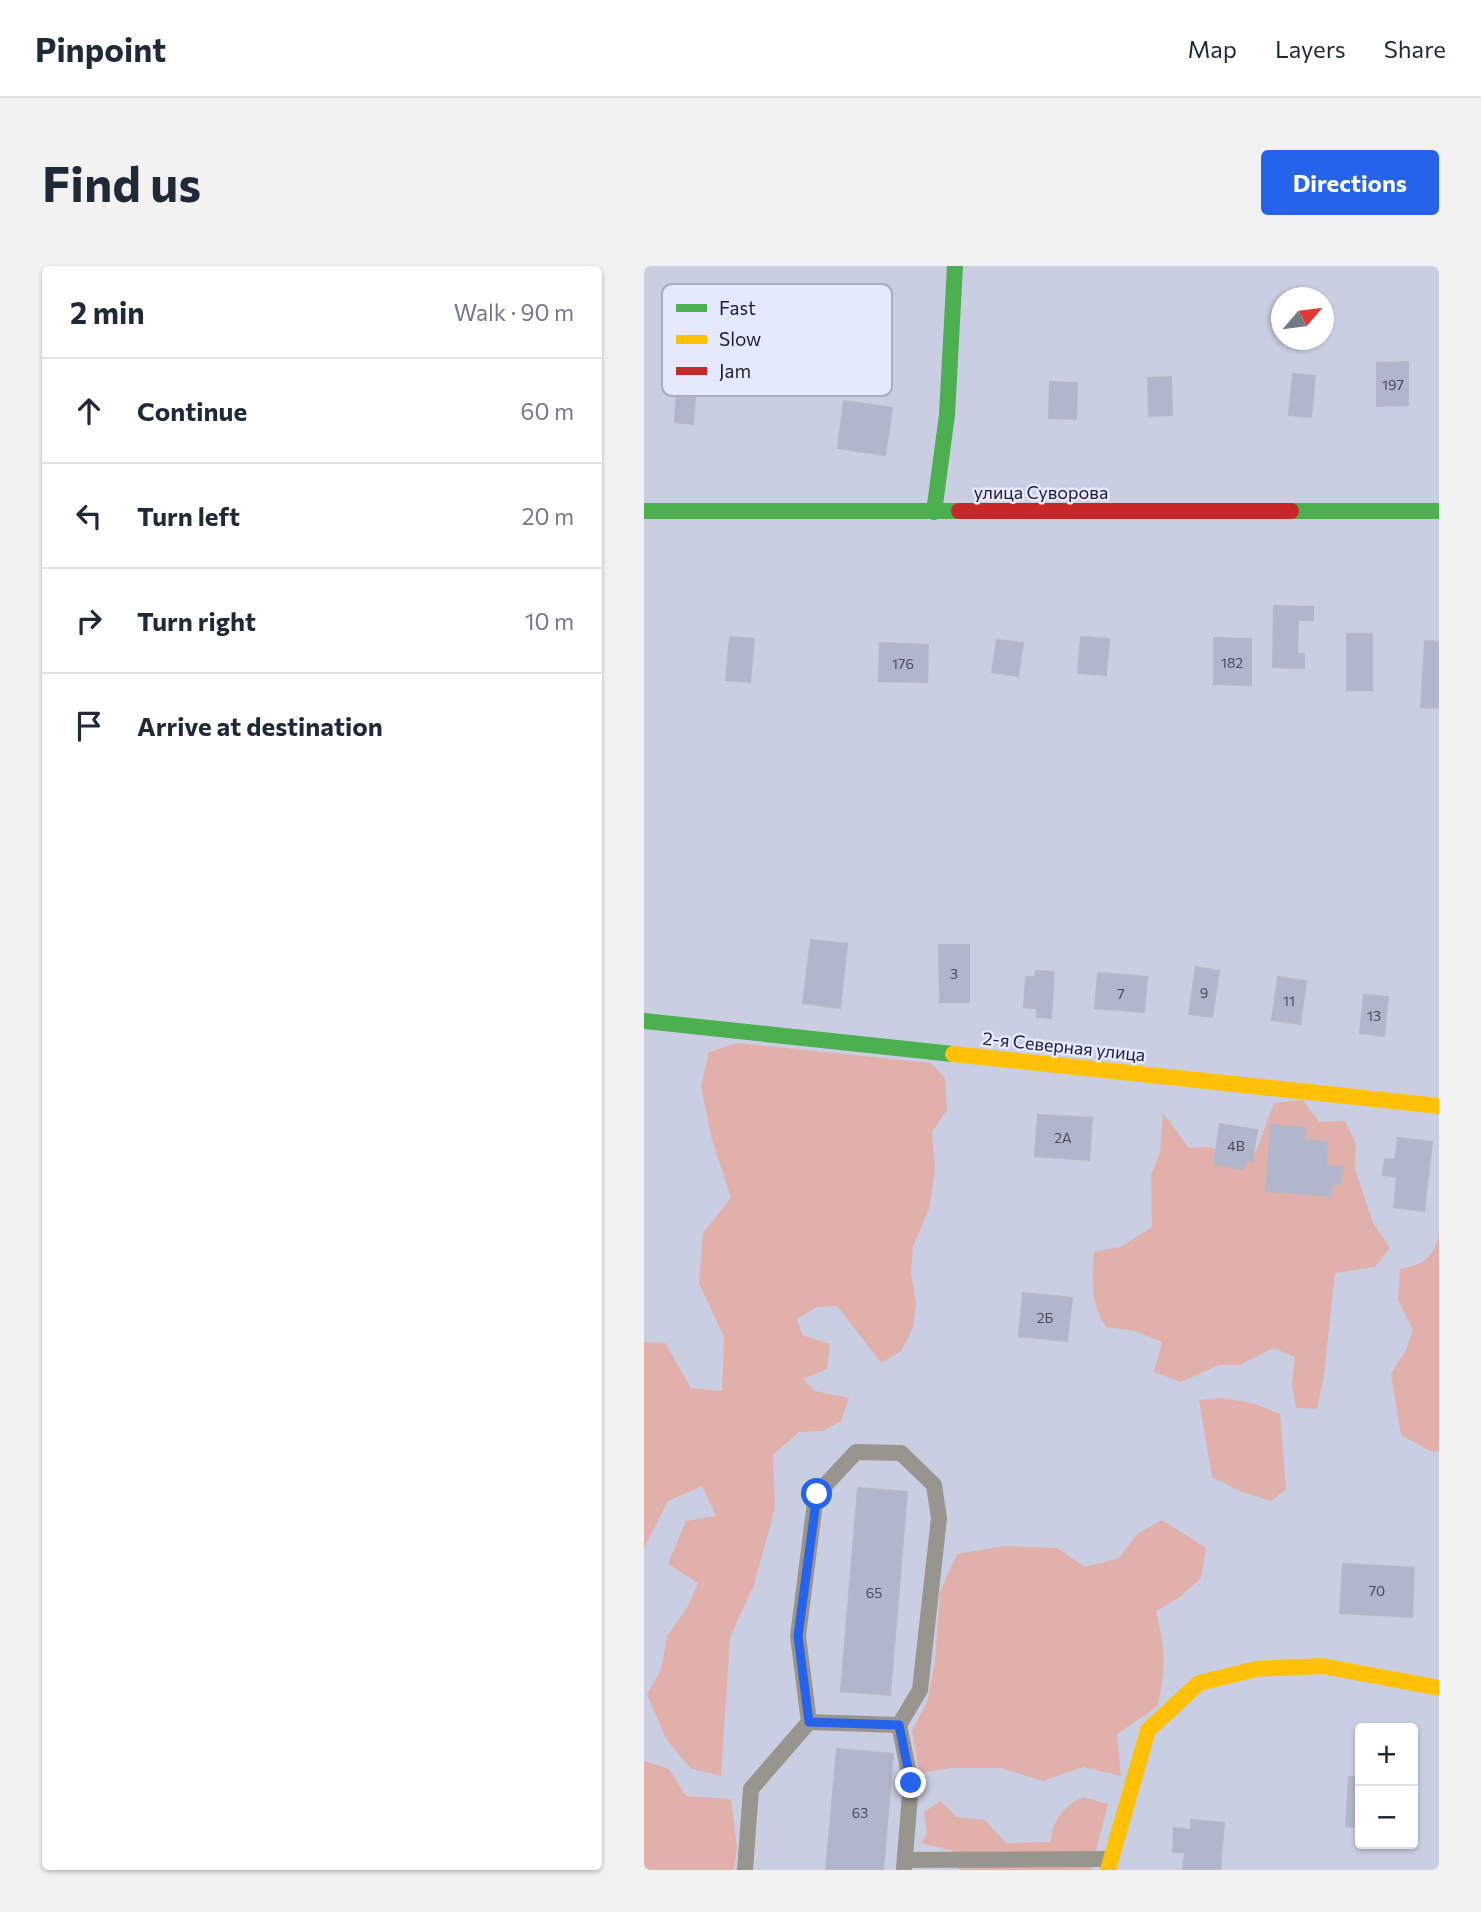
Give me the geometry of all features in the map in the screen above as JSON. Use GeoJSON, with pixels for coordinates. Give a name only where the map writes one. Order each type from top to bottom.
{"type":"FeatureCollection","features":[{"type":"Feature","properties":{"kind":"street"},"geometry":{"type":"LineString","coordinates":[[934,512],[947,415],[955,266]]}},
{"type":"Feature","properties":{"kind":"street","name":"улица Суворова"},"geometry":{"type":"LineString","coordinates":[[644,511],[1439,511]]}},
{"type":"Feature","properties":{"kind":"street","name":"2-я Северная улица"},"geometry":{"type":"LineString","coordinates":[[644,1021],[685,1023],[1439,1106]]}},
{"type":"Feature","properties":{"kind":"street"},"geometry":{"type":"LineString","coordinates":[[1109,1865],[1148,1730],[1199,1683],[1256,1669],[1322,1666],[1439,1688]]}},
{"type":"Feature","properties":{"kind":"lane"},"geometry":{"type":"LineString","coordinates":[[745,1870],[751,1789],[809,1722],[798,1636],[817,1494],[856,1452],[901,1453],[934,1485],[939,1518],[920,1690],[899,1725],[911,1783],[904,1865],[1109,1865]]}},
{"type":"Feature","properties":{"kind":"lane"},"geometry":{"type":"LineString","coordinates":[[809,1722],[899,1725]]}},
{"type":"Feature","properties":{"kind":"shaded area"},"geometry":{"type":"Polygon","coordinates":[[[737,1043],[931,1063],[945,1078],[947,1110],[932,1132],[935,1170],[929,1209],[913,1247],[911,1273],[916,1303],[913,1328],[901,1351],[881,1363],[837,1306],[817,1307],[797,1319],[802,1335],[830,1344],[827,1369],[803,1379],[815,1391],[849,1398],[841,1421],[823,1431],[799,1432],[773,1455],[775,1508],[754,1585],[730,1637],[721,1776],[690,1768],[666,1739],[647,1694],[661,1670],[667,1636],[687,1608],[698,1583],[668,1564],[686,1521],[716,1516],[702,1486],[668,1501],[644,1548],[644,1342],[665,1343],[691,1388],[722,1391],[724,1337],[699,1283],[703,1233],[731,1198],[712,1140],[701,1086],[709,1052],[737,1043]]]}},
{"type":"Feature","properties":{"kind":"shaded area"},"geometry":{"type":"Polygon","coordinates":[[[1303,1100],[1319,1122],[1345,1121],[1356,1144],[1355,1168],[1373,1223],[1390,1248],[1375,1267],[1335,1273],[1324,1375],[1317,1409],[1296,1408],[1292,1384],[1295,1357],[1273,1348],[1240,1365],[1219,1365],[1181,1382],[1154,1372],[1162,1342],[1135,1331],[1106,1327],[1097,1309],[1093,1272],[1094,1252],[1120,1247],[1152,1227],[1151,1175],[1160,1153],[1163,1113],[1189,1148],[1210,1147],[1231,1157],[1256,1152],[1274,1103],[1303,1100]]]}},
{"type":"Feature","properties":{"kind":"shaded area"},"geometry":{"type":"Polygon","coordinates":[[[1439,1233],[1439,1451],[1430,1451],[1401,1435],[1391,1374],[1406,1350],[1413,1330],[1398,1300],[1400,1269],[1427,1259],[1439,1233]]]}},
{"type":"Feature","properties":{"kind":"shaded area"},"geometry":{"type":"Polygon","coordinates":[[[1223,1398],[1252,1403],[1280,1414],[1286,1489],[1271,1501],[1242,1492],[1212,1477],[1199,1400],[1223,1398]]]}},
{"type":"Feature","properties":{"kind":"shaded area"},"geometry":{"type":"Polygon","coordinates":[[[1162,1520],[1206,1548],[1201,1578],[1180,1597],[1156,1611],[1164,1659],[1160,1693],[1157,1707],[1117,1734],[1121,1776],[1083,1767],[1043,1781],[1000,1768],[951,1768],[919,1773],[912,1730],[927,1702],[935,1661],[940,1592],[957,1554],[1005,1546],[1057,1548],[1085,1567],[1119,1558],[1137,1534],[1162,1520]]]}},
{"type":"Feature","properties":{"kind":"shaded area"},"geometry":{"type":"Polygon","coordinates":[[[644,1761],[669,1769],[686,1796],[731,1799],[737,1846],[734,1870],[644,1870],[644,1761]]]}},
{"type":"Feature","properties":{"kind":"shaded area"},"geometry":{"type":"Polygon","coordinates":[[[1083,1797],[1108,1804],[1091,1870],[959,1870],[953,1851],[921,1843],[927,1834],[924,1812],[941,1801],[956,1817],[985,1820],[1006,1843],[1050,1842],[1060,1815],[1083,1797]]]}},
{"type":"Feature","properties":{"kind":"building"},"geometry":{"type":"Polygon","coordinates":[[[1408,362],[1408,405],[1377,406],[1377,363],[1408,362]]]}},
{"type":"Feature","properties":{"kind":"building"},"geometry":{"type":"Polygon","coordinates":[[[1293,374],[1315,376],[1311,417],[1289,415],[1293,374]]]}},
{"type":"Feature","properties":{"kind":"building"},"geometry":{"type":"Polygon","coordinates":[[[1171,377],[1172,415],[1149,416],[1148,378],[1171,377]]]}},
{"type":"Feature","properties":{"kind":"building"},"geometry":{"type":"Polygon","coordinates":[[[1050,382],[1077,383],[1076,419],[1049,418],[1050,382]]]}},
{"type":"Feature","properties":{"kind":"building"},"geometry":{"type":"Polygon","coordinates":[[[676,396],[695,396],[693,424],[675,422],[676,396]]]}},
{"type":"Feature","properties":{"kind":"building"},"geometry":{"type":"Polygon","coordinates":[[[844,401],[892,408],[885,455],[838,448],[844,401]]]}},
{"type":"Feature","properties":{"kind":"building"},"geometry":{"type":"Polygon","coordinates":[[[1274,606],[1313,607],[1313,620],[1298,620],[1297,654],[1304,654],[1304,668],[1273,667],[1274,606]]]}},
{"type":"Feature","properties":{"kind":"building"},"geometry":{"type":"Polygon","coordinates":[[[1347,634],[1372,634],[1372,690],[1347,690],[1347,634]]]}},
{"type":"Feature","properties":{"kind":"building"},"geometry":{"type":"Polygon","coordinates":[[[730,637],[754,639],[750,682],[726,680],[730,637]]]}},
{"type":"Feature","properties":{"kind":"building"},"geometry":{"type":"Polygon","coordinates":[[[1081,637],[1109,639],[1106,675],[1078,673],[1081,637]]]}},
{"type":"Feature","properties":{"kind":"building"},"geometry":{"type":"Polygon","coordinates":[[[1214,638],[1251,639],[1251,685],[1214,684],[1214,638]]]}},
{"type":"Feature","properties":{"kind":"building"},"geometry":{"type":"Polygon","coordinates":[[[997,640],[1023,643],[1018,676],[992,672],[997,640]]]}},
{"type":"Feature","properties":{"kind":"building"},"geometry":{"type":"Polygon","coordinates":[[[1425,641],[1439,642],[1439,708],[1421,707],[1425,641]]]}},
{"type":"Feature","properties":{"kind":"building"},"geometry":{"type":"Polygon","coordinates":[[[880,643],[928,645],[927,682],[879,681],[880,643]]]}},
{"type":"Feature","properties":{"kind":"building"},"geometry":{"type":"Polygon","coordinates":[[[811,940],[847,944],[840,1008],[803,1003],[811,940]]]}},
{"type":"Feature","properties":{"kind":"building"},"geometry":{"type":"Polygon","coordinates":[[[939,945],[969,945],[969,1002],[940,1002],[939,945]]]}},
{"type":"Feature","properties":{"kind":"building"},"geometry":{"type":"Polygon","coordinates":[[[1196,967],[1219,971],[1212,1017],[1189,1014],[1196,967]]]}},
{"type":"Feature","properties":{"kind":"building"},"geometry":{"type":"Polygon","coordinates":[[[1036,971],[1054,972],[1051,1018],[1037,1017],[1037,1008],[1024,1007],[1026,977],[1035,977],[1036,971]]]}},
{"type":"Feature","properties":{"kind":"building"},"geometry":{"type":"Polygon","coordinates":[[[1098,973],[1147,977],[1144,1012],[1095,1008],[1098,973]]]}},
{"type":"Feature","properties":{"kind":"building"},"geometry":{"type":"Polygon","coordinates":[[[1278,977],[1306,981],[1300,1024],[1272,1020],[1278,977]]]}},
{"type":"Feature","properties":{"kind":"building"},"geometry":{"type":"Polygon","coordinates":[[[1364,995],[1388,997],[1384,1036],[1360,1033],[1364,995]]]}},
{"type":"Feature","properties":{"kind":"building"},"geometry":{"type":"Polygon","coordinates":[[[1038,1115],[1092,1118],[1089,1160],[1035,1156],[1038,1115]]]}},
{"type":"Feature","properties":{"kind":"building"},"geometry":{"type":"Polygon","coordinates":[[[1220,1124],[1257,1130],[1252,1162],[1245,1161],[1243,1169],[1214,1164],[1220,1124]]]}},
{"type":"Feature","properties":{"kind":"building"},"geometry":{"type":"Polygon","coordinates":[[[1271,1125],[1306,1128],[1305,1140],[1327,1142],[1326,1166],[1342,1167],[1340,1184],[1332,1184],[1331,1196],[1266,1191],[1271,1125]]]}},
{"type":"Feature","properties":{"kind":"building"},"geometry":{"type":"Polygon","coordinates":[[[1398,1138],[1432,1142],[1424,1211],[1394,1207],[1397,1177],[1383,1175],[1385,1159],[1395,1160],[1398,1138]]]}},
{"type":"Feature","properties":{"kind":"building"},"geometry":{"type":"Polygon","coordinates":[[[1023,1293],[1072,1298],[1067,1341],[1019,1336],[1023,1293]]]}},
{"type":"Feature","properties":{"kind":"building"},"geometry":{"type":"Polygon","coordinates":[[[858,1488],[907,1492],[890,1695],[841,1691],[858,1488]]]}},
{"type":"Feature","properties":{"kind":"building"},"geometry":{"type":"Polygon","coordinates":[[[1343,1564],[1414,1568],[1412,1617],[1340,1613],[1343,1564]]]}},
{"type":"Feature","properties":{"kind":"building"},"geometry":{"type":"Polygon","coordinates":[[[837,1749],[893,1754],[883,1870],[826,1870],[837,1749]]]}},
{"type":"Feature","properties":{"kind":"building"},"geometry":{"type":"Polygon","coordinates":[[[1349,1777],[1355,1778],[1355,1827],[1346,1826],[1349,1777]]]}},
{"type":"Feature","properties":{"kind":"building"},"geometry":{"type":"Polygon","coordinates":[[[1191,1820],[1224,1823],[1220,1870],[1183,1870],[1185,1852],[1173,1852],[1174,1828],[1191,1830],[1191,1820]]]}},
{"type":"Feature","properties":{"kind":"traffic: fast"},"geometry":{"type":"LineString","coordinates":[[934,512],[947,415],[955,266]]}},
{"type":"Feature","properties":{"kind":"traffic: fast"},"geometry":{"type":"LineString","coordinates":[[644,511],[959,511]]}},
{"type":"Feature","properties":{"kind":"traffic: fast"},"geometry":{"type":"LineString","coordinates":[[1291,511],[1439,511]]}},
{"type":"Feature","properties":{"kind":"traffic: fast"},"geometry":{"type":"LineString","coordinates":[[644,1021],[953,1054]]}},
{"type":"Feature","properties":{"kind":"traffic: slow"},"geometry":{"type":"LineString","coordinates":[[953,1054],[1439,1106]]}},
{"type":"Feature","properties":{"kind":"traffic: slow"},"geometry":{"type":"LineString","coordinates":[[1108,1870],[1148,1730],[1199,1683],[1256,1669],[1322,1666],[1439,1688]]}},
{"type":"Feature","properties":{"kind":"traffic: jam"},"geometry":{"type":"LineString","coordinates":[[959,511],[1291,511]]}},
{"type":"Feature","properties":{"kind":"route"},"geometry":{"type":"LineString","coordinates":[[817,1494],[798,1636],[809,1722],[899,1725],[911,1783]]}}]}
